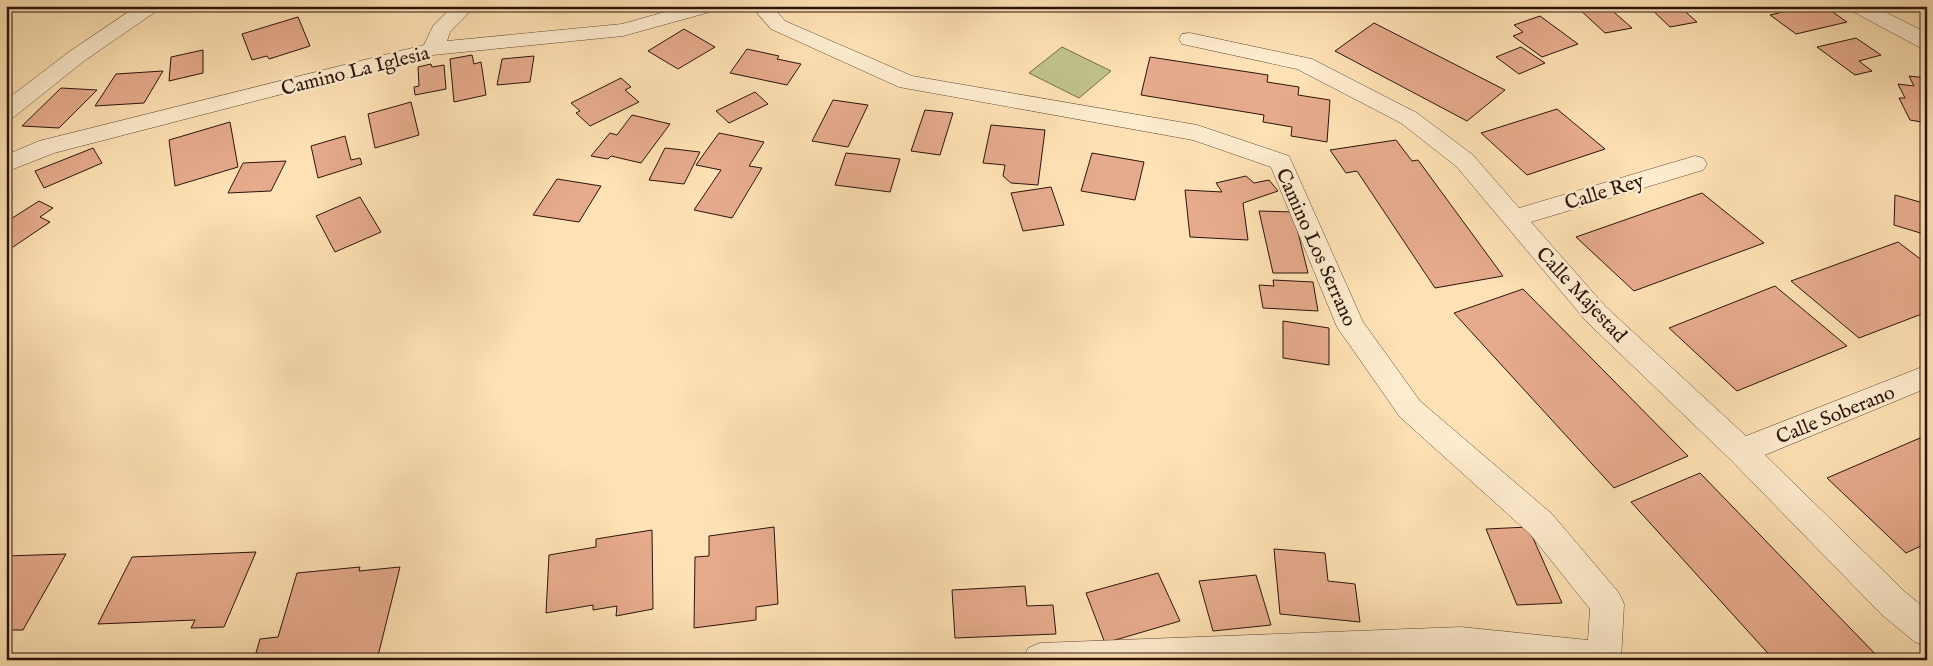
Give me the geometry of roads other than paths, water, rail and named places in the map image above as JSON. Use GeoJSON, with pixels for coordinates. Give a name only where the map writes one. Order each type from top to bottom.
{"type":"FeatureCollection","features":[{"type":"Feature","properties":{"kind":"street"},"geometry":{"type":"LineString","coordinates":[[6,112],[43,80],[96,41],[151,6]]}},
{"type":"Feature","properties":{"kind":"street"},"geometry":{"type":"LineString","coordinates":[[433,50],[440,30],[465,6]]}},
{"type":"Feature","properties":{"kind":"street","name":"Camino La Iglesia"},"geometry":{"type":"LineString","coordinates":[[6,164],[47,147],[433,50],[623,30],[710,6]]}},
{"type":"Feature","properties":{"kind":"street","name":"Camino Los Serrano"},"geometry":{"type":"LineString","coordinates":[[761,6],[778,25],[907,82],[1197,133],[1280,162],[1351,327],[1410,409],[1541,524],[1607,604],[1604,659]]}},
{"type":"Feature","properties":{"kind":"street"},"geometry":{"type":"LineString","coordinates":[[1857,6],[1927,42]]}},
{"type":"Feature","properties":{"kind":"street","name":"Calle Majestad"},"geometry":{"type":"LineString","coordinates":[[1190,39],[1304,64],[1409,118],[1465,161],[1596,314],[1742,451],[1893,603],[1927,631]]}},
{"type":"Feature","properties":{"kind":"street","name":"Calle Rey"},"geometry":{"type":"LineString","coordinates":[[1514,218],[1695,164]]}},
{"type":"Feature","properties":{"kind":"street","name":"Calle Soberano"},"geometry":{"type":"LineString","coordinates":[[1742,451],[1927,376]]}},
{"type":"Feature","properties":{"kind":"street"},"geometry":{"type":"LineString","coordinates":[[1040,660],[1461,643],[1604,659]]}}]}
